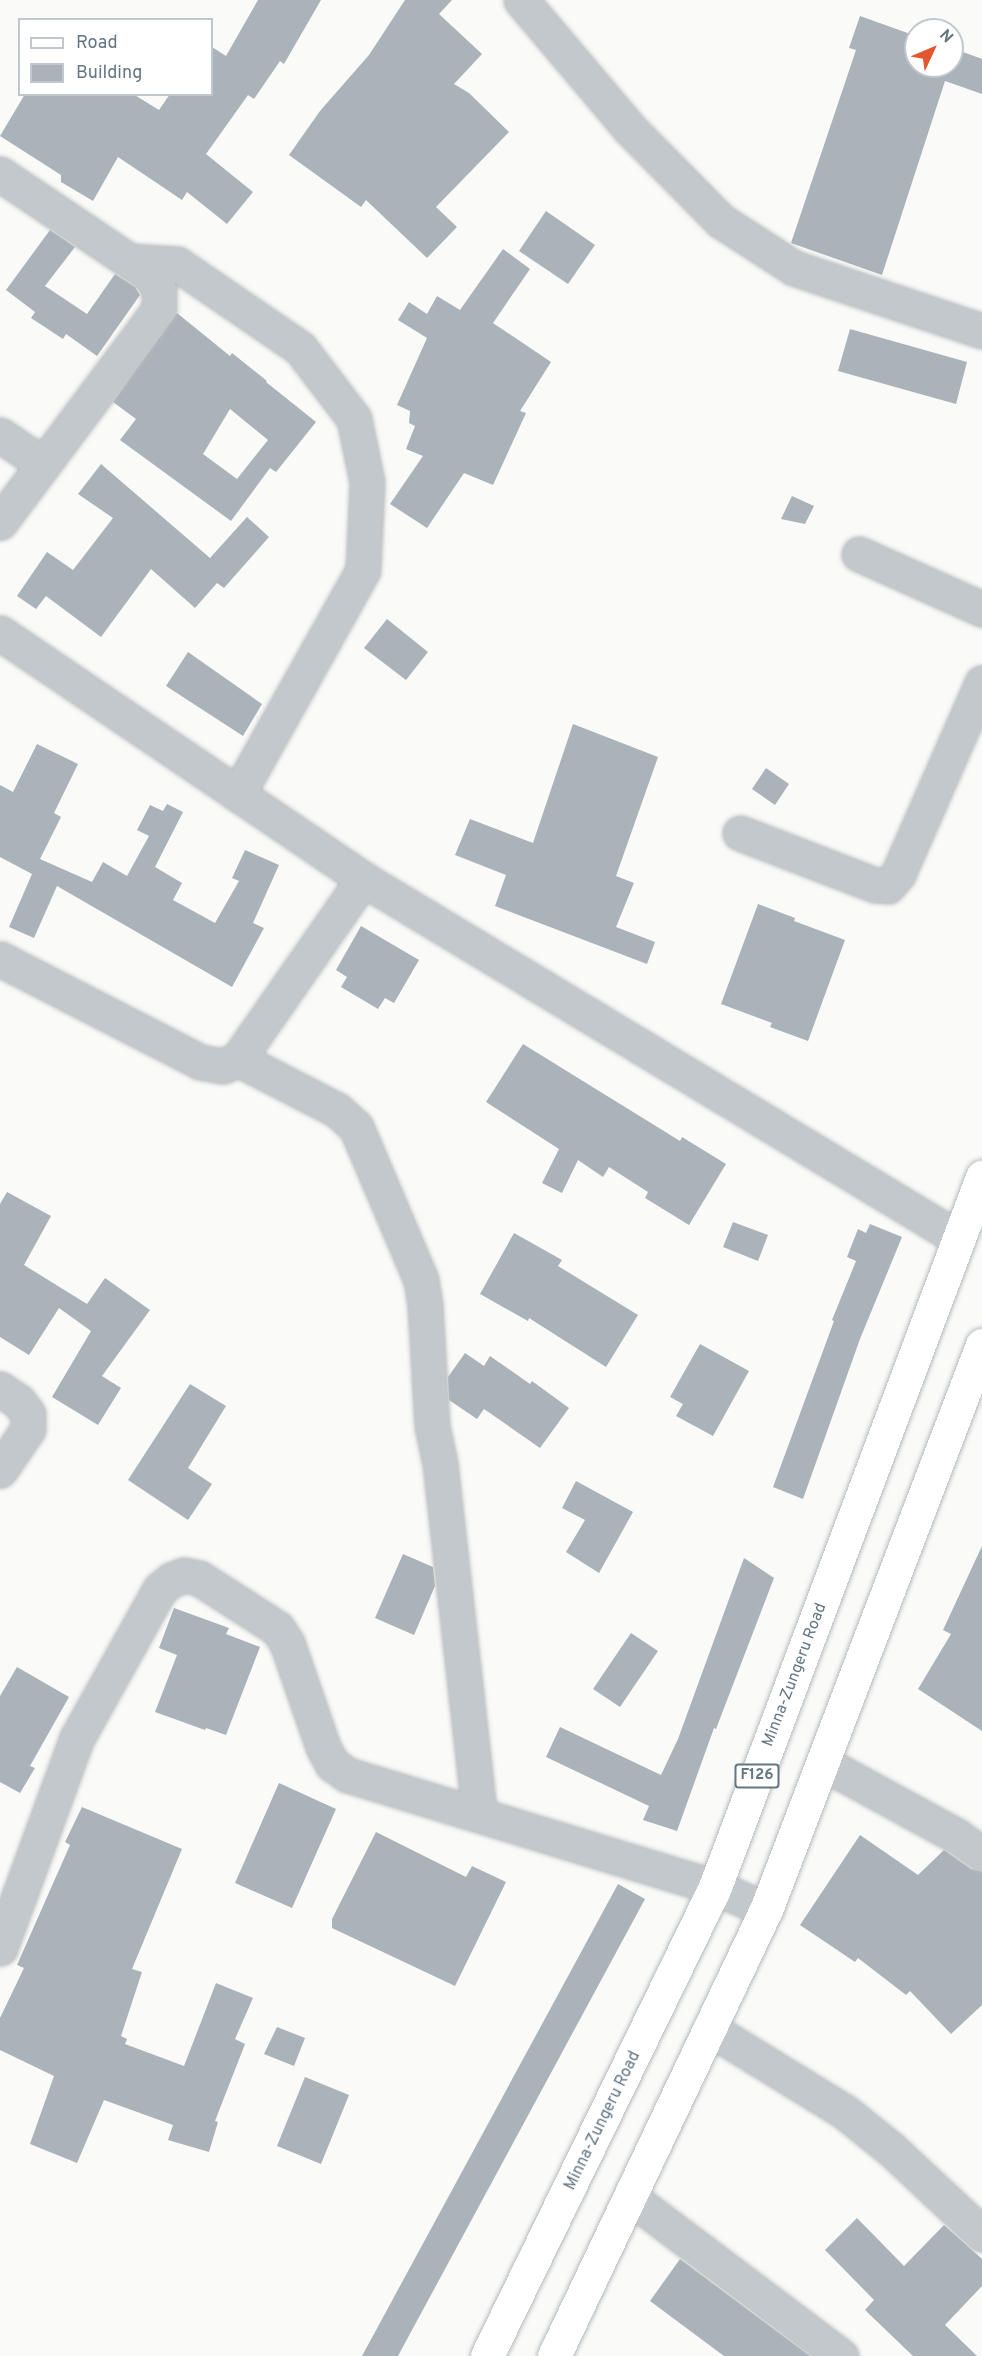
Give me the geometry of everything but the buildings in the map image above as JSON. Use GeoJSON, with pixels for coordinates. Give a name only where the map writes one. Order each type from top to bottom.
{"type":"FeatureCollection","features":[{"type":"Feature","properties":{"kind":"main road","name":"Minna-Zungeru Road"},"geometry":{"type":"LineString","coordinates":[[487,2356],[715,1887],[982,1177]]}},
{"type":"Feature","properties":{"kind":"main road"},"geometry":{"type":"LineString","coordinates":[[554,2356],[766,1910],[982,1345]]}},
{"type":"Feature","properties":{"kind":"street"},"geometry":{"type":"LineString","coordinates":[[521,0],[628,129],[721,221],[794,268],[982,331]]}},
{"type":"Feature","properties":{"kind":"street"},"geometry":{"type":"LineString","coordinates":[[0,174],[149,274],[159,289],[159,309],[0,522]]}},
{"type":"Feature","properties":{"kind":"street"},"geometry":{"type":"LineString","coordinates":[[129,261],[177,264],[300,348],[354,419],[368,482],[363,570],[238,794]]}},
{"type":"Feature","properties":{"kind":"street"},"geometry":{"type":"LineString","coordinates":[[0,435],[43,464]]}},
{"type":"Feature","properties":{"kind":"street"},"geometry":{"type":"LineString","coordinates":[[859,554],[982,609]]}},
{"type":"Feature","properties":{"kind":"street"},"geometry":{"type":"LineString","coordinates":[[0,633],[363,879],[958,1238]]}},
{"type":"Feature","properties":{"kind":"street"},"geometry":{"type":"LineString","coordinates":[[740,833],[875,885],[888,886],[898,874],[982,683]]}},
{"type":"Feature","properties":{"kind":"street"},"geometry":{"type":"LineString","coordinates":[[0,959],[200,1062],[223,1066],[238,1059],[363,879]]}},
{"type":"Feature","properties":{"kind":"street"},"geometry":{"type":"LineString","coordinates":[[238,1059],[337,1110],[356,1128],[421,1280],[425,1305],[432,1426],[440,1463],[479,1813]]}},
{"type":"Feature","properties":{"kind":"street"},"geometry":{"type":"LineString","coordinates":[[0,1389],[18,1401],[28,1414],[28,1429],[0,1470]]}},
{"type":"Feature","properties":{"kind":"street"},"geometry":{"type":"LineString","coordinates":[[0,1948],[77,1738],[160,1589],[171,1580],[184,1575],[199,1578],[278,1628],[287,1643],[323,1747],[332,1764],[348,1775],[479,1813],[715,1887],[766,1910]]}},
{"type":"Feature","properties":{"kind":"street"},"geometry":{"type":"LineString","coordinates":[[823,1763],[957,1836],[982,1854]]}},
{"type":"Feature","properties":{"kind":"street"},"geometry":{"type":"LineString","coordinates":[[710,2029],[845,2112],[890,2148],[982,2234]]}},
{"type":"Feature","properties":{"kind":"street"},"geometry":{"type":"LineString","coordinates":[[631,2198],[842,2356]]}}]}
